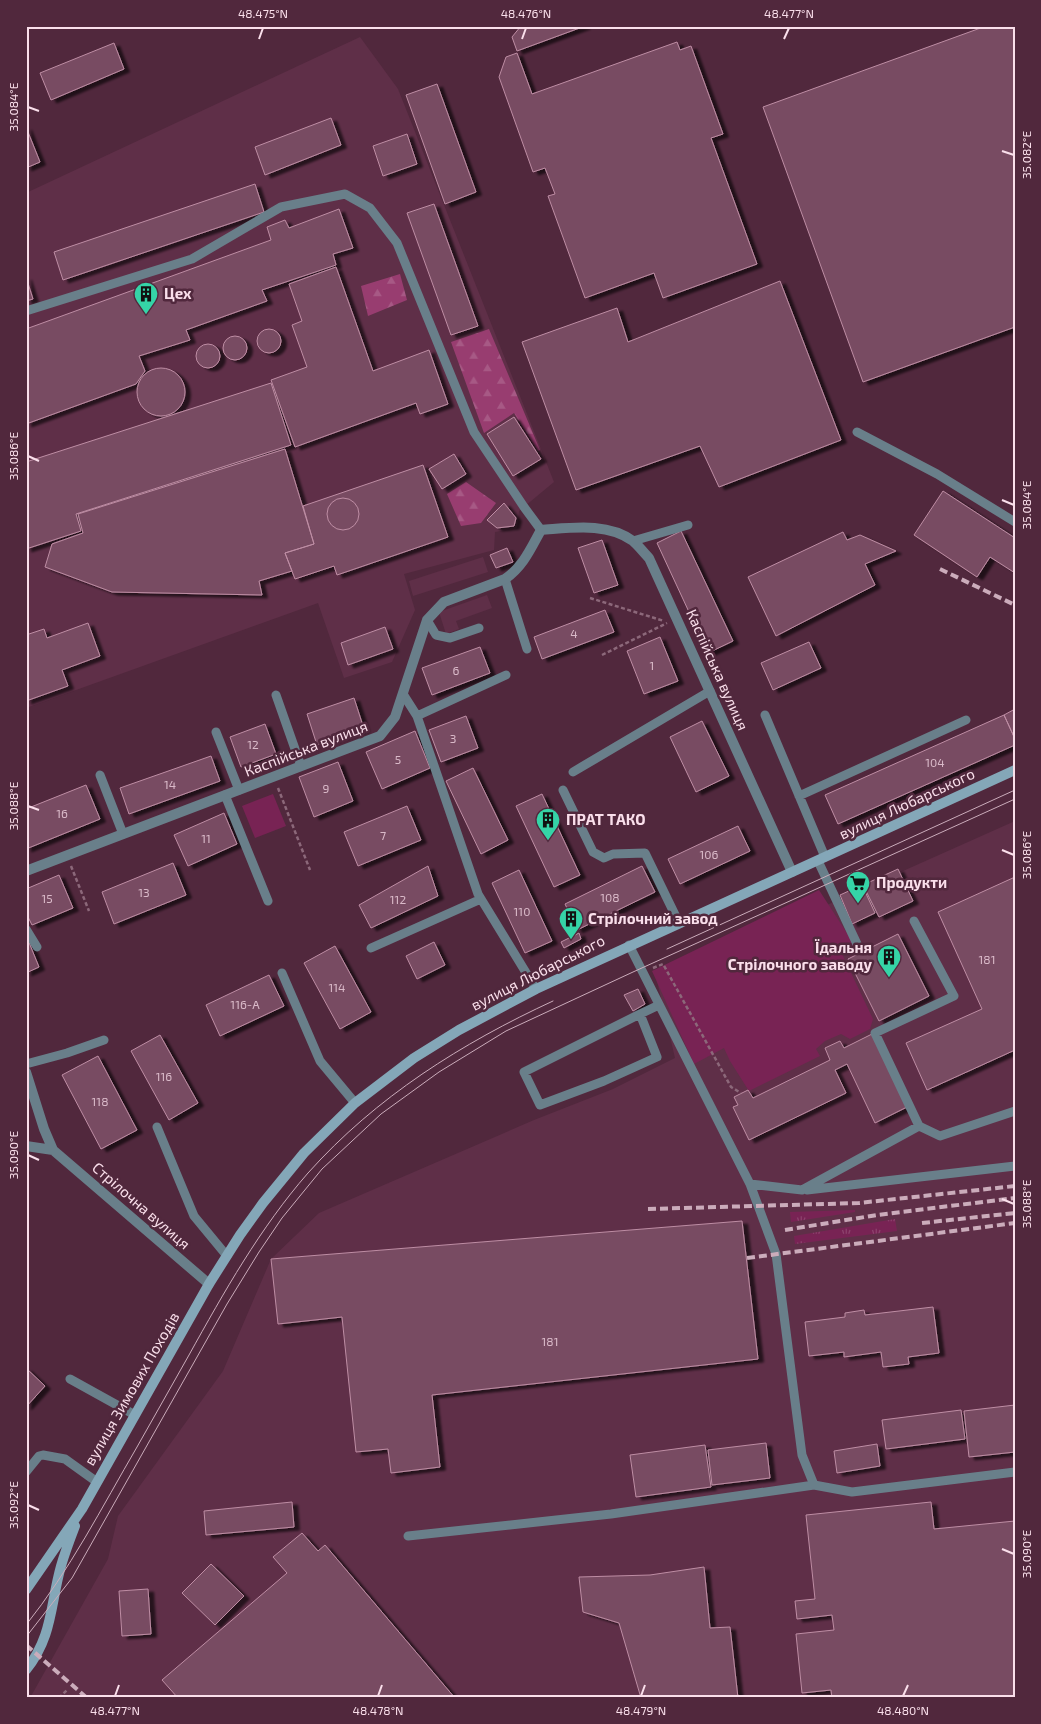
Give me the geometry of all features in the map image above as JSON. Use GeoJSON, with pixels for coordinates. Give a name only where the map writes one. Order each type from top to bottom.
{"type":"FeatureCollection","features":[{"type":"Feature","properties":{"kind":"main road","name":"вулиця Любарського"},"geometry":{"type":"LineString","coordinates":[[209,1284],[263,1203],[288,1171],[328,1128],[356,1103],[414,1058],[459,1030],[536,989],[1015,770]]}},
{"type":"Feature","properties":{"kind":"main road","name":"вулиця Зимових Походів"},"geometry":{"type":"LineString","coordinates":[[26,1590],[82,1509],[209,1284]]}},
{"type":"Feature","properties":{"kind":"main road","name":"вулиця Зимових Походів"},"geometry":{"type":"LineString","coordinates":[[26,1670],[41,1647],[51,1619],[61,1566],[82,1509]]}},
{"type":"Feature","properties":{"kind":"street","name":"Каспійська вулиця"},"geometry":{"type":"LineString","coordinates":[[26,872],[380,736],[395,717],[417,645],[427,620],[444,602],[505,579],[512,574],[524,560],[541,530],[584,527],[616,532],[633,541],[648,558],[792,872]]}},
{"type":"Feature","properties":{"kind":"street","name":"Стрілочна вулиця"},"geometry":{"type":"LineString","coordinates":[[26,1072],[44,1129],[53,1150],[209,1284]]}},
{"type":"Feature","properties":{"kind":"street"},"geometry":{"type":"LineString","coordinates":[[26,1146],[53,1150]]}},
{"type":"Feature","properties":{"kind":"lane"},"geometry":{"type":"LineString","coordinates":[[26,311],[192,259],[281,207],[345,194],[370,208],[397,243],[474,432],[541,530]]}},
{"type":"Feature","properties":{"kind":"lane"},"geometry":{"type":"LineString","coordinates":[[857,432],[937,474],[1015,522]]}},
{"type":"Feature","properties":{"kind":"lane"},"geometry":{"type":"LineString","coordinates":[[633,541],[688,525]]}},
{"type":"Feature","properties":{"kind":"lane"},"geometry":{"type":"LineString","coordinates":[[505,579],[527,649]]}},
{"type":"Feature","properties":{"kind":"lane"},"geometry":{"type":"LineString","coordinates":[[427,620],[436,635],[450,638],[479,628]]}},
{"type":"Feature","properties":{"kind":"lane"},"geometry":{"type":"LineString","coordinates":[[417,716],[506,675]]}},
{"type":"Feature","properties":{"kind":"lane"},"geometry":{"type":"LineString","coordinates":[[573,772],[710,691]]}},
{"type":"Feature","properties":{"kind":"lane"},"geometry":{"type":"LineString","coordinates":[[403,694],[417,716],[480,899],[536,989]]}},
{"type":"Feature","properties":{"kind":"lane"},"geometry":{"type":"LineString","coordinates":[[276,695],[301,766]]}},
{"type":"Feature","properties":{"kind":"lane"},"geometry":{"type":"LineString","coordinates":[[765,715],[800,796],[822,859],[857,944]]}},
{"type":"Feature","properties":{"kind":"lane"},"geometry":{"type":"LineString","coordinates":[[800,796],[966,720]]}},
{"type":"Feature","properties":{"kind":"lane"},"geometry":{"type":"LineString","coordinates":[[216,732],[239,790]]}},
{"type":"Feature","properties":{"kind":"lane"},"geometry":{"type":"LineString","coordinates":[[100,775],[123,834]]}},
{"type":"Feature","properties":{"kind":"lane"},"geometry":{"type":"LineString","coordinates":[[563,790],[592,852],[604,858],[613,854],[645,852],[679,923]]}},
{"type":"Feature","properties":{"kind":"lane"},"geometry":{"type":"LineString","coordinates":[[226,795],[268,901]]}},
{"type":"Feature","properties":{"kind":"lane"},"geometry":{"type":"LineString","coordinates":[[371,948],[480,899]]}},
{"type":"Feature","properties":{"kind":"lane"},"geometry":{"type":"LineString","coordinates":[[914,921],[954,996],[875,1033],[919,1126],[940,1136],[1015,1111]]}},
{"type":"Feature","properties":{"kind":"lane"},"geometry":{"type":"LineString","coordinates":[[26,929],[37,947]]}},
{"type":"Feature","properties":{"kind":"lane"},"geometry":{"type":"LineString","coordinates":[[629,946],[750,1184],[776,1254],[802,1455],[814,1485]]}},
{"type":"Feature","properties":{"kind":"lane"},"geometry":{"type":"LineString","coordinates":[[282,973],[320,1061],[356,1103]]}},
{"type":"Feature","properties":{"kind":"lane"},"geometry":{"type":"LineString","coordinates":[[640,1014],[657,1057],[604,1081],[540,1105],[524,1072],[640,1014],[659,1005]]}},
{"type":"Feature","properties":{"kind":"lane"},"geometry":{"type":"LineString","coordinates":[[26,1064],[104,1040]]}},
{"type":"Feature","properties":{"kind":"lane"},"geometry":{"type":"LineString","coordinates":[[802,1190],[919,1126]]}},
{"type":"Feature","properties":{"kind":"lane"},"geometry":{"type":"LineString","coordinates":[[157,1127],[194,1216],[227,1256]]}},
{"type":"Feature","properties":{"kind":"lane"},"geometry":{"type":"LineString","coordinates":[[750,1184],[802,1190],[1015,1166]]}},
{"type":"Feature","properties":{"kind":"lane"},"geometry":{"type":"LineString","coordinates":[[70,1379],[135,1415]]}},
{"type":"Feature","properties":{"kind":"lane"},"geometry":{"type":"LineString","coordinates":[[26,1472],[38,1456],[43,1455],[65,1459],[97,1482]]}},
{"type":"Feature","properties":{"kind":"lane"},"geometry":{"type":"LineString","coordinates":[[408,1536],[611,1514],[814,1485],[852,1492],[1015,1472]]}},
{"type":"Feature","properties":{"kind":"path"},"geometry":{"type":"LineString","coordinates":[[590,598],[668,622],[602,655]]}},
{"type":"Feature","properties":{"kind":"path"},"geometry":{"type":"LineString","coordinates":[[274,777],[310,870]]}},
{"type":"Feature","properties":{"kind":"path"},"geometry":{"type":"LineString","coordinates":[[67,856],[89,911]]}},
{"type":"Feature","properties":{"kind":"path"},"geometry":{"type":"LineString","coordinates":[[642,973],[663,964],[730,1087],[741,1093]]}},
{"type":"Feature","properties":{"kind":"path"},"geometry":{"type":"LineString","coordinates":[[59,1698],[67,1690]]}},
{"type":"Feature","properties":{"kind":"shaded area"},"geometry":{"type":"Polygon","coordinates":[[[360,37],[398,89],[554,482],[519,511],[517,528],[495,532],[494,550],[404,574],[415,610],[392,662],[344,678],[318,603],[26,708],[26,193],[360,37]]]}},
{"type":"Feature","properties":{"kind":"shaded area"},"geometry":{"type":"Polygon","coordinates":[[[483,557],[488,572],[413,596],[409,581],[483,557]]]}},
{"type":"Feature","properties":{"kind":"shaded area"},"geometry":{"type":"Polygon","coordinates":[[[487,595],[492,608],[456,621],[459,629],[446,634],[439,612],[487,595]]]}},
{"type":"Feature","properties":{"kind":"shaded area"},"geometry":{"type":"Polygon","coordinates":[[[1015,821],[1015,1698],[30,1698],[108,1559],[118,1516],[223,1371],[271,1259],[319,1213],[534,1120],[613,1089],[675,1058],[657,981],[1015,821]]]}},
{"type":"Feature","properties":{"kind":"green space"},"geometry":{"type":"Polygon","coordinates":[[[400,274],[407,300],[368,316],[361,286],[400,274]]]}},
{"type":"Feature","properties":{"kind":"green space"},"geometry":{"type":"Polygon","coordinates":[[[489,329],[540,450],[538,451],[514,413],[484,433],[451,342],[489,329]]]}},
{"type":"Feature","properties":{"kind":"green space"},"geometry":{"type":"Polygon","coordinates":[[[466,482],[496,503],[481,523],[461,526],[447,494],[466,482]]]}},
{"type":"Feature","properties":{"kind":"green space"},"geometry":{"type":"Polygon","coordinates":[[[273,794],[286,826],[255,838],[242,806],[273,794]]]}},
{"type":"Feature","properties":{"kind":"green space"},"geometry":{"type":"Polygon","coordinates":[[[819,890],[854,944],[843,956],[873,1019],[870,1029],[850,1039],[841,1034],[825,1041],[816,1049],[820,1056],[749,1091],[724,1048],[694,1064],[652,971],[819,890]]]}},
{"type":"Feature","properties":{"kind":"green space"},"geometry":{"type":"Polygon","coordinates":[[[855,1210],[855,1212],[791,1222],[790,1212],[855,1210]]]}},
{"type":"Feature","properties":{"kind":"green space"},"geometry":{"type":"Polygon","coordinates":[[[895,1219],[897,1231],[795,1244],[794,1236],[895,1219]]]}},
{"type":"Feature","properties":{"kind":"building"},"geometry":{"type":"Polygon","coordinates":[[[521,26],[585,26],[517,51],[512,37],[521,26]]]}},
{"type":"Feature","properties":{"kind":"building"},"geometry":{"type":"Polygon","coordinates":[[[986,26],[1015,26],[1015,327],[863,382],[763,107],[986,26]]]}},
{"type":"Feature","properties":{"kind":"building"},"geometry":{"type":"Polygon","coordinates":[[[677,42],[680,50],[691,46],[723,134],[711,138],[757,264],[663,298],[654,273],[585,298],[548,196],[555,194],[545,168],[533,172],[499,77],[506,57],[517,53],[532,94],[677,42]]]}},
{"type":"Feature","properties":{"kind":"building"},"geometry":{"type":"Polygon","coordinates":[[[114,43],[124,69],[51,100],[40,73],[114,43]]]}},
{"type":"Feature","properties":{"kind":"building"},"geometry":{"type":"Polygon","coordinates":[[[437,84],[476,192],[445,204],[406,95],[437,84]]]}},
{"type":"Feature","properties":{"kind":"building"},"geometry":{"type":"Polygon","coordinates":[[[331,118],[341,145],[265,175],[255,147],[331,118]]]}},
{"type":"Feature","properties":{"kind":"building"},"geometry":{"type":"Polygon","coordinates":[[[26,127],[40,162],[26,168],[26,127]]]}},
{"type":"Feature","properties":{"kind":"building"},"geometry":{"type":"Polygon","coordinates":[[[407,134],[417,164],[383,176],[373,146],[407,134]]]}},
{"type":"Feature","properties":{"kind":"building"},"geometry":{"type":"Polygon","coordinates":[[[255,184],[264,212],[63,280],[54,252],[255,184]]]}},
{"type":"Feature","properties":{"kind":"building"},"geometry":{"type":"Polygon","coordinates":[[[434,204],[478,326],[451,335],[407,213],[434,204]]]}},
{"type":"Feature","properties":{"kind":"building","name":"Цех"},"geometry":{"type":"Polygon","coordinates":[[[339,209],[353,248],[333,254],[336,265],[262,290],[267,301],[186,330],[190,340],[139,356],[145,371],[136,384],[26,424],[26,329],[271,240],[267,227],[285,220],[289,228],[339,209]]]}},
{"type":"Feature","properties":{"kind":"building"},"geometry":{"type":"Polygon","coordinates":[[[336,267],[373,371],[429,350],[448,404],[420,414],[416,403],[295,447],[271,380],[307,367],[292,325],[302,321],[289,284],[336,267]]]}},
{"type":"Feature","properties":{"kind":"building"},"geometry":{"type":"Polygon","coordinates":[[[26,277],[33,299],[26,301],[26,277]]]}},
{"type":"Feature","properties":{"kind":"building"},"geometry":{"type":"Polygon","coordinates":[[[780,281],[841,440],[719,487],[700,446],[576,490],[522,342],[617,308],[628,342],[780,281]]]}},
{"type":"Feature","properties":{"kind":"building"},"geometry":{"type":"Polygon","coordinates":[[[269,329],[277,333],[281,341],[277,349],[269,353],[261,349],[257,341],[261,333],[269,329]]]}},
{"type":"Feature","properties":{"kind":"building"},"geometry":{"type":"Polygon","coordinates":[[[235,336],[243,340],[247,348],[243,356],[235,360],[227,356],[223,348],[227,340],[235,336]]]}},
{"type":"Feature","properties":{"kind":"building"},"geometry":{"type":"Polygon","coordinates":[[[208,344],[216,348],[220,356],[216,364],[208,368],[200,364],[196,356],[200,348],[208,344]]]}},
{"type":"Feature","properties":{"kind":"building"},"geometry":{"type":"Polygon","coordinates":[[[156,368],[166,368],[175,372],[181,378],[184,383],[184,401],[175,412],[166,416],[156,416],[147,412],[141,406],[137,397],[137,387],[141,378],[147,372],[156,368]]]}},
{"type":"Feature","properties":{"kind":"building"},"geometry":{"type":"Polygon","coordinates":[[[271,383],[291,445],[76,514],[81,531],[26,549],[26,462],[271,383]]]}},
{"type":"Feature","properties":{"kind":"building"},"geometry":{"type":"Polygon","coordinates":[[[514,417],[541,459],[513,476],[487,434],[514,417]]]}},
{"type":"Feature","properties":{"kind":"building"},"geometry":{"type":"Polygon","coordinates":[[[285,449],[314,544],[285,553],[292,571],[259,581],[262,595],[112,592],[45,567],[52,544],[83,533],[78,514],[285,449]]]}},
{"type":"Feature","properties":{"kind":"building"},"geometry":{"type":"Polygon","coordinates":[[[454,454],[466,474],[442,489],[429,469],[454,454]]]}},
{"type":"Feature","properties":{"kind":"building"},"geometry":{"type":"Polygon","coordinates":[[[423,465],[448,537],[337,575],[334,566],[295,579],[285,553],[314,544],[303,506],[423,465]]]}},
{"type":"Feature","properties":{"kind":"building"},"geometry":{"type":"Polygon","coordinates":[[[943,491],[1015,538],[1015,573],[990,557],[977,577],[914,535],[943,491]]]}},
{"type":"Feature","properties":{"kind":"building"},"geometry":{"type":"Polygon","coordinates":[[[343,498],[355,502],[359,514],[355,526],[343,530],[331,526],[327,514],[331,502],[343,498]]]}},
{"type":"Feature","properties":{"kind":"building"},"geometry":{"type":"Polygon","coordinates":[[[504,503],[516,518],[514,526],[497,528],[487,520],[504,503]]]}},
{"type":"Feature","properties":{"kind":"building"},"geometry":{"type":"Polygon","coordinates":[[[681,531],[733,641],[708,653],[657,543],[681,531]]]}},
{"type":"Feature","properties":{"kind":"building"},"geometry":{"type":"Polygon","coordinates":[[[843,532],[847,540],[860,535],[896,551],[865,564],[875,585],[776,636],[748,577],[843,532]]]}},
{"type":"Feature","properties":{"kind":"building"},"geometry":{"type":"Polygon","coordinates":[[[602,540],[618,585],[594,593],[578,548],[602,540]]]}},
{"type":"Feature","properties":{"kind":"building"},"geometry":{"type":"Polygon","coordinates":[[[507,548],[513,562],[496,568],[490,555],[507,548]]]}},
{"type":"Feature","properties":{"kind":"building"},"geometry":{"type":"Polygon","coordinates":[[[605,610],[614,632],[542,659],[534,637],[605,610]]]}},
{"type":"Feature","properties":{"kind":"building"},"geometry":{"type":"Polygon","coordinates":[[[88,623],[100,656],[62,670],[68,686],[26,701],[26,635],[44,629],[47,638],[88,623]]]}},
{"type":"Feature","properties":{"kind":"building"},"geometry":{"type":"Polygon","coordinates":[[[385,627],[393,649],[348,665],[341,643],[385,627]]]}},
{"type":"Feature","properties":{"kind":"building"},"geometry":{"type":"Polygon","coordinates":[[[660,637],[678,681],[644,694],[627,651],[660,637]]]}},
{"type":"Feature","properties":{"kind":"building"},"geometry":{"type":"Polygon","coordinates":[[[809,642],[821,668],[773,690],[761,663],[809,642]]]}},
{"type":"Feature","properties":{"kind":"building"},"geometry":{"type":"Polygon","coordinates":[[[480,647],[490,673],[432,695],[422,668],[480,647]]]}},
{"type":"Feature","properties":{"kind":"building"},"geometry":{"type":"Polygon","coordinates":[[[354,698],[364,729],[317,745],[307,714],[354,698]]]}},
{"type":"Feature","properties":{"kind":"building"},"geometry":{"type":"Polygon","coordinates":[[[1015,709],[1015,739],[1004,715],[1015,709]]]}},
{"type":"Feature","properties":{"kind":"building"},"geometry":{"type":"Polygon","coordinates":[[[1004,715],[1015,739],[1015,745],[838,824],[825,795],[1004,715]]]}},
{"type":"Feature","properties":{"kind":"building"},"geometry":{"type":"Polygon","coordinates":[[[466,716],[478,748],[441,762],[429,730],[466,716]]]}},
{"type":"Feature","properties":{"kind":"building"},"geometry":{"type":"Polygon","coordinates":[[[702,721],[729,776],[696,792],[670,737],[702,721]]]}},
{"type":"Feature","properties":{"kind":"building"},"geometry":{"type":"Polygon","coordinates":[[[265,724],[276,754],[241,767],[230,737],[265,724]]]}},
{"type":"Feature","properties":{"kind":"building"},"geometry":{"type":"Polygon","coordinates":[[[415,731],[430,768],[382,789],[366,752],[415,731]]]}},
{"type":"Feature","properties":{"kind":"building"},"geometry":{"type":"Polygon","coordinates":[[[211,756],[220,781],[129,814],[120,788],[211,756]]]}},
{"type":"Feature","properties":{"kind":"building"},"geometry":{"type":"Polygon","coordinates":[[[338,762],[353,801],[314,817],[299,777],[338,762]]]}},
{"type":"Feature","properties":{"kind":"building"},"geometry":{"type":"Polygon","coordinates":[[[473,768],[508,840],[481,854],[446,781],[473,768]]]}},
{"type":"Feature","properties":{"kind":"building"},"geometry":{"type":"Polygon","coordinates":[[[86,785],[100,819],[26,849],[26,809],[86,785]]]}},
{"type":"Feature","properties":{"kind":"building","name":"ПРАТ ТАКО"},"geometry":{"type":"Polygon","coordinates":[[[542,794],[580,875],[554,887],[516,806],[542,794]]]}},
{"type":"Feature","properties":{"kind":"building"},"geometry":{"type":"Polygon","coordinates":[[[407,806],[421,840],[358,866],[344,832],[407,806]]]}},
{"type":"Feature","properties":{"kind":"building"},"geometry":{"type":"Polygon","coordinates":[[[224,813],[237,844],[188,866],[174,835],[224,813]]]}},
{"type":"Feature","properties":{"kind":"building"},"geometry":{"type":"Polygon","coordinates":[[[738,826],[750,851],[680,884],[668,859],[738,826]]]}},
{"type":"Feature","properties":{"kind":"building"},"geometry":{"type":"Polygon","coordinates":[[[173,863],[186,895],[114,924],[102,892],[173,863]]]}},
{"type":"Feature","properties":{"kind":"building"},"geometry":{"type":"Polygon","coordinates":[[[428,866],[438,896],[371,928],[359,905],[428,866]]]}},
{"type":"Feature","properties":{"kind":"building"},"geometry":{"type":"Polygon","coordinates":[[[642,866],[655,892],[577,930],[565,904],[642,866]]]}},
{"type":"Feature","properties":{"kind":"building"},"geometry":{"type":"Polygon","coordinates":[[[898,869],[913,901],[879,917],[863,885],[898,869]]]}},
{"type":"Feature","properties":{"kind":"building"},"geometry":{"type":"Polygon","coordinates":[[[519,870],[552,941],[525,953],[492,883],[519,870]]]}},
{"type":"Feature","properties":{"kind":"building"},"geometry":{"type":"Polygon","coordinates":[[[59,875],[73,908],[32,925],[26,913],[26,889],[59,875]]]}},
{"type":"Feature","properties":{"kind":"building"},"geometry":{"type":"Polygon","coordinates":[[[1015,877],[1015,1050],[927,1090],[906,1043],[982,1009],[938,912],[1015,877]]]}},
{"type":"Feature","properties":{"kind":"building","name":"Продукти"},"geometry":{"type":"Polygon","coordinates":[[[862,885],[875,913],[852,924],[840,895],[862,885]]]}},
{"type":"Feature","properties":{"kind":"building","name":"Стрілочний завод"},"geometry":{"type":"Polygon","coordinates":[[[579,933],[581,939],[564,948],[561,942],[579,933]]]}},
{"type":"Feature","properties":{"kind":"building","name":"Їдальня Стрілочного заводу"},"geometry":{"type":"Polygon","coordinates":[[[898,934],[929,996],[879,1021],[848,959],[898,934]]]}},
{"type":"Feature","properties":{"kind":"building"},"geometry":{"type":"Polygon","coordinates":[[[28,940],[39,967],[26,973],[26,941],[28,940]]]}},
{"type":"Feature","properties":{"kind":"building"},"geometry":{"type":"Polygon","coordinates":[[[434,942],[445,965],[417,979],[406,956],[434,942]]]}},
{"type":"Feature","properties":{"kind":"building"},"geometry":{"type":"Polygon","coordinates":[[[335,946],[371,1012],[340,1029],[304,963],[335,946]]]}},
{"type":"Feature","properties":{"kind":"building"},"geometry":{"type":"Polygon","coordinates":[[[269,975],[284,1006],[220,1036],[206,1005],[269,975]]]}},
{"type":"Feature","properties":{"kind":"building"},"geometry":{"type":"Polygon","coordinates":[[[638,989],[645,1004],[633,1011],[624,995],[638,989]]]}},
{"type":"Feature","properties":{"kind":"building"},"geometry":{"type":"Polygon","coordinates":[[[872,1034],[907,1107],[875,1123],[847,1064],[835,1070],[846,1093],[749,1140],[733,1107],[738,1105],[734,1097],[748,1090],[753,1098],[830,1060],[825,1048],[840,1041],[844,1048],[872,1034]]]}},
{"type":"Feature","properties":{"kind":"building"},"geometry":{"type":"Polygon","coordinates":[[[160,1035],[198,1103],[169,1120],[131,1051],[160,1035]]]}},
{"type":"Feature","properties":{"kind":"building"},"geometry":{"type":"Polygon","coordinates":[[[98,1056],[137,1130],[101,1149],[62,1075],[98,1056]]]}},
{"type":"Feature","properties":{"kind":"building"},"geometry":{"type":"Polygon","coordinates":[[[742,1221],[758,1359],[432,1395],[440,1467],[391,1473],[388,1449],[356,1452],[342,1317],[278,1324],[271,1259],[742,1221]]]}},
{"type":"Feature","properties":{"kind":"building"},"geometry":{"type":"Polygon","coordinates":[[[933,1307],[939,1353],[908,1357],[909,1364],[883,1367],[881,1352],[844,1357],[844,1352],[809,1356],[805,1322],[845,1317],[845,1313],[864,1310],[865,1315],[933,1307]]]}},
{"type":"Feature","properties":{"kind":"building"},"geometry":{"type":"Polygon","coordinates":[[[26,1368],[45,1386],[26,1407],[26,1368]]]}},
{"type":"Feature","properties":{"kind":"building"},"geometry":{"type":"Polygon","coordinates":[[[1015,1405],[1015,1452],[969,1457],[964,1411],[1015,1405]]]}},
{"type":"Feature","properties":{"kind":"building"},"geometry":{"type":"Polygon","coordinates":[[[961,1410],[965,1439],[886,1449],[882,1420],[961,1410]]]}},
{"type":"Feature","properties":{"kind":"building"},"geometry":{"type":"Polygon","coordinates":[[[766,1443],[770,1478],[712,1485],[708,1450],[766,1443]]]}},
{"type":"Feature","properties":{"kind":"building"},"geometry":{"type":"Polygon","coordinates":[[[877,1444],[880,1466],[837,1473],[834,1451],[877,1444]]]}},
{"type":"Feature","properties":{"kind":"building"},"geometry":{"type":"Polygon","coordinates":[[[705,1445],[711,1487],[636,1497],[630,1455],[705,1445]]]}},
{"type":"Feature","properties":{"kind":"building"},"geometry":{"type":"Polygon","coordinates":[[[292,1502],[294,1527],[206,1535],[204,1511],[292,1502]]]}},
{"type":"Feature","properties":{"kind":"building"},"geometry":{"type":"Polygon","coordinates":[[[931,1502],[934,1529],[1015,1521],[1015,1698],[832,1698],[831,1690],[802,1693],[796,1634],[834,1630],[832,1615],[797,1619],[795,1601],[815,1599],[806,1515],[931,1502]]]}},
{"type":"Feature","properties":{"kind":"building"},"geometry":{"type":"Polygon","coordinates":[[[302,1533],[318,1551],[325,1545],[455,1698],[178,1698],[162,1680],[287,1573],[273,1557],[302,1533]]]}},
{"type":"Feature","properties":{"kind":"building"},"geometry":{"type":"Polygon","coordinates":[[[211,1564],[244,1596],[215,1625],[182,1593],[211,1564]]]}},
{"type":"Feature","properties":{"kind":"building"},"geometry":{"type":"Polygon","coordinates":[[[704,1567],[710,1628],[730,1627],[738,1698],[641,1698],[619,1623],[583,1612],[579,1577],[650,1575],[704,1567]]]}},
{"type":"Feature","properties":{"kind":"building"},"geometry":{"type":"Polygon","coordinates":[[[148,1589],[151,1634],[122,1636],[119,1591],[148,1589]]]}},
{"type":"Feature","properties":{"kind":"tram line"},"geometry":{"type":"LineString","coordinates":[[667,949],[1015,790]]}},
{"type":"Feature","properties":{"kind":"tram line"},"geometry":{"type":"LineString","coordinates":[[26,1637],[72,1578],[227,1304],[282,1218],[322,1169],[381,1114],[439,1072],[506,1031],[1015,799]]}},
{"type":"Feature","properties":{"kind":"tram line"},"geometry":{"type":"LineString","coordinates":[[26,1625],[57,1582],[85,1538],[258,1238],[308,1173],[362,1120],[422,1074],[486,1035],[553,1001]]}},
{"type":"Feature","properties":{"kind":"railway"},"geometry":{"type":"LineString","coordinates":[[940,569],[1015,605]]}},
{"type":"Feature","properties":{"kind":"railway"},"geometry":{"type":"LineString","coordinates":[[648,1209],[859,1203],[1015,1186]]}},
{"type":"Feature","properties":{"kind":"railway"},"geometry":{"type":"LineString","coordinates":[[785,1230],[877,1215],[1015,1198]]}},
{"type":"Feature","properties":{"kind":"railway"},"geometry":{"type":"LineString","coordinates":[[922,1223],[1015,1213]]}},
{"type":"Feature","properties":{"kind":"railway"},"geometry":{"type":"LineString","coordinates":[[747,1258],[1015,1223]]}},
{"type":"Feature","properties":{"kind":"railway"},"geometry":{"type":"LineString","coordinates":[[26,1645],[87,1698]]}},
{"type":"Feature","properties":{"kind":"place","name":"Цех"},"geometry":{"type":"Point","coordinates":[146,315]}},
{"type":"Feature","properties":{"kind":"place","name":"ПРАТ ТАКО"},"geometry":{"type":"Point","coordinates":[548,841]}},
{"type":"Feature","properties":{"kind":"place","name":"Продукти"},"geometry":{"type":"Point","coordinates":[858,904]}},
{"type":"Feature","properties":{"kind":"place","name":"Стрілочний завод"},"geometry":{"type":"Point","coordinates":[571,940]}},
{"type":"Feature","properties":{"kind":"place","name":"Їдальня Стрілочного заводу"},"geometry":{"type":"Point","coordinates":[889,978]}}]}
